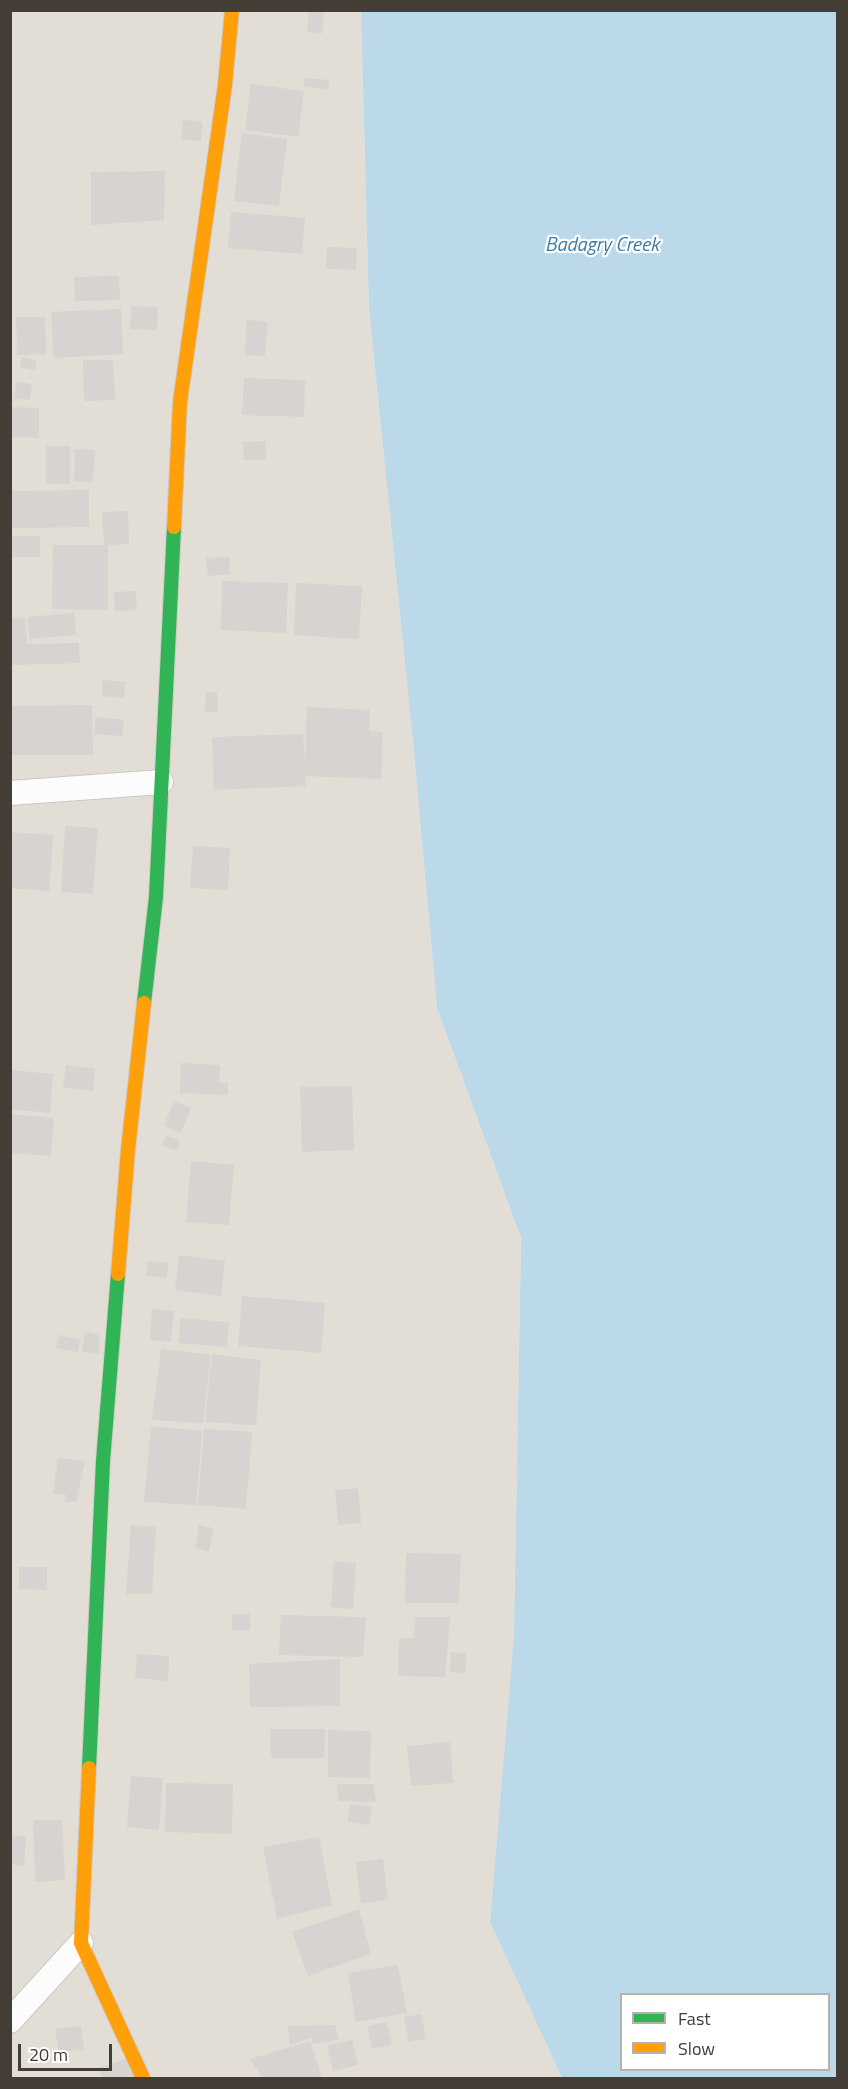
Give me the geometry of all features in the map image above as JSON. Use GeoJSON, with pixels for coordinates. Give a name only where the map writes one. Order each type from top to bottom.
{"type":"FeatureCollection","features":[{"type":"Feature","properties":{"kind":"street"},"geometry":{"type":"LineString","coordinates":[[143,2079],[81,1943],[103,1461],[128,1150],[156,897],[180,402],[225,85],[232,10]]}},
{"type":"Feature","properties":{"kind":"street"},"geometry":{"type":"LineString","coordinates":[[10,793],[161,782]]}},
{"type":"Feature","properties":{"kind":"street"},"geometry":{"type":"LineString","coordinates":[[10,2021],[81,1943]]}},
{"type":"Feature","properties":{"kind":"shaded area"},"geometry":{"type":"Polygon","coordinates":[[[11,11],[361,11],[369,309],[413,742],[437,1008],[521,1238],[514,1635],[490,1922],[562,2078],[11,2078],[11,11]]]}},
{"type":"Feature","properties":{"kind":"water","name":"Badagry Creek"},"geometry":{"type":"Polygon","coordinates":[[[361,11],[837,11],[837,2078],[562,2078],[490,1922],[514,1634],[521,1238],[437,1008],[413,742],[369,309],[361,11]]]}},
{"type":"Feature","properties":{"kind":"building"},"geometry":{"type":"Polygon","coordinates":[[[309,10],[324,10],[322,33],[307,32],[309,10]]]}},
{"type":"Feature","properties":{"kind":"building"},"geometry":{"type":"Polygon","coordinates":[[[304,78],[329,80],[328,89],[304,87],[304,78]]]}},
{"type":"Feature","properties":{"kind":"building"},"geometry":{"type":"Polygon","coordinates":[[[251,84],[304,91],[298,137],[245,130],[251,84]]]}},
{"type":"Feature","properties":{"kind":"building"},"geometry":{"type":"Polygon","coordinates":[[[183,120],[202,122],[201,141],[181,139],[183,120]]]}},
{"type":"Feature","properties":{"kind":"building"},"geometry":{"type":"Polygon","coordinates":[[[242,133],[287,139],[279,206],[234,201],[242,133]]]}},
{"type":"Feature","properties":{"kind":"building"},"geometry":{"type":"Polygon","coordinates":[[[165,171],[164,220],[91,225],[91,172],[165,171]]]}},
{"type":"Feature","properties":{"kind":"building"},"geometry":{"type":"Polygon","coordinates":[[[231,212],[305,218],[302,254],[228,248],[231,212]]]}},
{"type":"Feature","properties":{"kind":"building"},"geometry":{"type":"Polygon","coordinates":[[[327,247],[357,248],[356,270],[326,269],[327,247]]]}},
{"type":"Feature","properties":{"kind":"building"},"geometry":{"type":"Polygon","coordinates":[[[119,276],[120,300],[75,301],[74,277],[119,276]]]}},
{"type":"Feature","properties":{"kind":"building"},"geometry":{"type":"Polygon","coordinates":[[[131,306],[158,307],[157,330],[130,329],[131,306]]]}},
{"type":"Feature","properties":{"kind":"building"},"geometry":{"type":"Polygon","coordinates":[[[121,309],[123,354],[54,358],[51,312],[121,309]]]}},
{"type":"Feature","properties":{"kind":"building"},"geometry":{"type":"Polygon","coordinates":[[[16,317],[45,317],[46,354],[17,355],[16,317]]]}},
{"type":"Feature","properties":{"kind":"building"},"geometry":{"type":"Polygon","coordinates":[[[247,320],[267,322],[265,356],[245,355],[247,320]]]}},
{"type":"Feature","properties":{"kind":"building"},"geometry":{"type":"Polygon","coordinates":[[[22,357],[37,361],[35,370],[20,367],[22,357]]]}},
{"type":"Feature","properties":{"kind":"building"},"geometry":{"type":"Polygon","coordinates":[[[83,360],[113,360],[115,400],[84,401],[83,360]]]}},
{"type":"Feature","properties":{"kind":"building"},"geometry":{"type":"Polygon","coordinates":[[[244,378],[305,380],[304,417],[242,415],[244,378]]]}},
{"type":"Feature","properties":{"kind":"building"},"geometry":{"type":"Polygon","coordinates":[[[16,382],[32,384],[30,400],[14,398],[16,382]]]}},
{"type":"Feature","properties":{"kind":"building"},"geometry":{"type":"Polygon","coordinates":[[[10,407],[39,408],[39,438],[10,437],[10,407]]]}},
{"type":"Feature","properties":{"kind":"building"},"geometry":{"type":"Polygon","coordinates":[[[266,441],[266,460],[244,460],[243,442],[266,441]]]}},
{"type":"Feature","properties":{"kind":"building"},"geometry":{"type":"Polygon","coordinates":[[[46,446],[70,446],[70,484],[46,484],[46,446]]]}},
{"type":"Feature","properties":{"kind":"building"},"geometry":{"type":"Polygon","coordinates":[[[75,449],[95,450],[93,482],[74,481],[75,449]]]}},
{"type":"Feature","properties":{"kind":"building"},"geometry":{"type":"Polygon","coordinates":[[[89,490],[89,527],[10,528],[10,491],[89,490]]]}},
{"type":"Feature","properties":{"kind":"building"},"geometry":{"type":"Polygon","coordinates":[[[128,511],[129,544],[108,545],[108,610],[52,609],[53,545],[104,545],[102,512],[128,511]]]}},
{"type":"Feature","properties":{"kind":"building"},"geometry":{"type":"Polygon","coordinates":[[[10,536],[40,536],[40,557],[10,557],[10,536]]]}},
{"type":"Feature","properties":{"kind":"building"},"geometry":{"type":"Polygon","coordinates":[[[229,557],[230,574],[208,576],[206,558],[229,557]]]}},
{"type":"Feature","properties":{"kind":"building"},"geometry":{"type":"Polygon","coordinates":[[[222,581],[288,583],[286,633],[221,630],[222,581]]]}},
{"type":"Feature","properties":{"kind":"building"},"geometry":{"type":"Polygon","coordinates":[[[296,583],[362,586],[359,639],[294,635],[296,583]]]}},
{"type":"Feature","properties":{"kind":"building"},"geometry":{"type":"Polygon","coordinates":[[[136,591],[137,610],[115,611],[114,592],[136,591]]]}},
{"type":"Feature","properties":{"kind":"building"},"geometry":{"type":"Polygon","coordinates":[[[74,613],[76,635],[29,639],[28,617],[74,613]]]}},
{"type":"Feature","properties":{"kind":"building"},"geometry":{"type":"Polygon","coordinates":[[[25,618],[27,644],[79,643],[80,663],[10,665],[10,619],[25,618]]]}},
{"type":"Feature","properties":{"kind":"building"},"geometry":{"type":"Polygon","coordinates":[[[103,680],[125,682],[124,698],[102,696],[103,680]]]}},
{"type":"Feature","properties":{"kind":"building"},"geometry":{"type":"Polygon","coordinates":[[[206,692],[217,692],[218,712],[205,712],[206,692]]]}},
{"type":"Feature","properties":{"kind":"building"},"geometry":{"type":"Polygon","coordinates":[[[92,705],[93,755],[10,755],[10,706],[92,705]]]}},
{"type":"Feature","properties":{"kind":"building"},"geometry":{"type":"Polygon","coordinates":[[[307,707],[370,710],[369,731],[383,732],[381,779],[305,776],[306,786],[214,790],[212,737],[303,734],[305,761],[307,707]]]}},
{"type":"Feature","properties":{"kind":"building"},"geometry":{"type":"Polygon","coordinates":[[[96,717],[124,720],[122,736],[94,734],[96,717]]]}},
{"type":"Feature","properties":{"kind":"building"},"geometry":{"type":"Polygon","coordinates":[[[65,826],[98,828],[93,894],[61,892],[65,826]]]}},
{"type":"Feature","properties":{"kind":"building"},"geometry":{"type":"Polygon","coordinates":[[[10,832],[53,835],[49,891],[10,888],[10,832]]]}},
{"type":"Feature","properties":{"kind":"building"},"geometry":{"type":"Polygon","coordinates":[[[193,846],[230,848],[228,890],[190,888],[193,846]]]}},
{"type":"Feature","properties":{"kind":"building"},"geometry":{"type":"Polygon","coordinates":[[[181,1063],[220,1065],[219,1083],[228,1083],[228,1095],[180,1093],[181,1063]]]}},
{"type":"Feature","properties":{"kind":"building"},"geometry":{"type":"Polygon","coordinates":[[[66,1065],[95,1069],[93,1091],[63,1087],[66,1065]]]}},
{"type":"Feature","properties":{"kind":"building"},"geometry":{"type":"Polygon","coordinates":[[[10,1070],[53,1074],[50,1113],[10,1109],[10,1070]]]}},
{"type":"Feature","properties":{"kind":"building"},"geometry":{"type":"Polygon","coordinates":[[[352,1086],[354,1150],[302,1152],[300,1087],[352,1086]]]}},
{"type":"Feature","properties":{"kind":"building"},"geometry":{"type":"Polygon","coordinates":[[[174,1101],[191,1108],[181,1133],[164,1126],[174,1101]]]}},
{"type":"Feature","properties":{"kind":"building"},"geometry":{"type":"Polygon","coordinates":[[[10,1114],[54,1118],[51,1156],[10,1153],[10,1114]]]}},
{"type":"Feature","properties":{"kind":"building"},"geometry":{"type":"Polygon","coordinates":[[[165,1136],[180,1140],[177,1151],[162,1146],[165,1136]]]}},
{"type":"Feature","properties":{"kind":"building"},"geometry":{"type":"Polygon","coordinates":[[[191,1161],[234,1165],[229,1225],[186,1222],[191,1161]]]}},
{"type":"Feature","properties":{"kind":"building"},"geometry":{"type":"Polygon","coordinates":[[[179,1255],[225,1261],[221,1296],[175,1290],[179,1255]]]}},
{"type":"Feature","properties":{"kind":"building"},"geometry":{"type":"Polygon","coordinates":[[[148,1261],[168,1263],[167,1278],[146,1275],[148,1261]]]}},
{"type":"Feature","properties":{"kind":"building"},"geometry":{"type":"Polygon","coordinates":[[[242,1296],[325,1303],[321,1353],[238,1346],[242,1296]]]}},
{"type":"Feature","properties":{"kind":"building"},"geometry":{"type":"Polygon","coordinates":[[[152,1309],[174,1311],[171,1342],[150,1340],[152,1309]]]}},
{"type":"Feature","properties":{"kind":"building"},"geometry":{"type":"Polygon","coordinates":[[[180,1318],[229,1322],[227,1347],[179,1343],[180,1318]]]}},
{"type":"Feature","properties":{"kind":"building"},"geometry":{"type":"Polygon","coordinates":[[[85,1332],[99,1335],[99,1354],[82,1352],[85,1332]]]}},
{"type":"Feature","properties":{"kind":"building"},"geometry":{"type":"Polygon","coordinates":[[[59,1335],[80,1339],[78,1352],[56,1348],[59,1335]]]}},
{"type":"Feature","properties":{"kind":"building"},"geometry":{"type":"Polygon","coordinates":[[[161,1349],[211,1355],[203,1423],[152,1420],[161,1349]]]}},
{"type":"Feature","properties":{"kind":"building"},"geometry":{"type":"Polygon","coordinates":[[[212,1354],[261,1360],[256,1425],[205,1422],[212,1354]]]}},
{"type":"Feature","properties":{"kind":"building"},"geometry":{"type":"Polygon","coordinates":[[[151,1426],[202,1431],[196,1505],[144,1502],[151,1426]]]}},
{"type":"Feature","properties":{"kind":"building"},"geometry":{"type":"Polygon","coordinates":[[[204,1429],[252,1432],[246,1509],[198,1505],[204,1429]]]}},
{"type":"Feature","properties":{"kind":"building"},"geometry":{"type":"Polygon","coordinates":[[[58,1458],[85,1461],[76,1502],[65,1502],[66,1495],[53,1494],[58,1458]]]}},
{"type":"Feature","properties":{"kind":"building"},"geometry":{"type":"Polygon","coordinates":[[[358,1488],[361,1523],[338,1525],[335,1490],[358,1488]]]}},
{"type":"Feature","properties":{"kind":"building"},"geometry":{"type":"Polygon","coordinates":[[[131,1525],[156,1527],[152,1594],[126,1594],[131,1525]]]}},
{"type":"Feature","properties":{"kind":"building"},"geometry":{"type":"Polygon","coordinates":[[[199,1525],[213,1528],[209,1551],[195,1548],[199,1525]]]}},
{"type":"Feature","properties":{"kind":"building"},"geometry":{"type":"Polygon","coordinates":[[[406,1553],[461,1554],[459,1603],[405,1603],[406,1553]]]}},
{"type":"Feature","properties":{"kind":"building"},"geometry":{"type":"Polygon","coordinates":[[[334,1561],[356,1563],[353,1609],[331,1607],[334,1561]]]}},
{"type":"Feature","properties":{"kind":"building"},"geometry":{"type":"Polygon","coordinates":[[[19,1567],[47,1567],[47,1590],[19,1589],[19,1567]]]}},
{"type":"Feature","properties":{"kind":"building"},"geometry":{"type":"Polygon","coordinates":[[[232,1614],[250,1614],[250,1630],[232,1630],[232,1614]]]}},
{"type":"Feature","properties":{"kind":"building"},"geometry":{"type":"Polygon","coordinates":[[[281,1615],[366,1617],[363,1657],[279,1655],[281,1615]]]}},
{"type":"Feature","properties":{"kind":"building"},"geometry":{"type":"Polygon","coordinates":[[[415,1617],[450,1617],[445,1677],[398,1676],[399,1638],[414,1638],[415,1617]]]}},
{"type":"Feature","properties":{"kind":"building"},"geometry":{"type":"Polygon","coordinates":[[[451,1652],[466,1654],[465,1673],[450,1672],[451,1652]]]}},
{"type":"Feature","properties":{"kind":"building"},"geometry":{"type":"Polygon","coordinates":[[[137,1654],[169,1656],[168,1681],[135,1678],[137,1654]]]}},
{"type":"Feature","properties":{"kind":"building"},"geometry":{"type":"Polygon","coordinates":[[[340,1659],[340,1706],[250,1707],[249,1664],[340,1659]]]}},
{"type":"Feature","properties":{"kind":"building"},"geometry":{"type":"Polygon","coordinates":[[[270,1729],[325,1729],[324,1758],[271,1758],[270,1729]]]}},
{"type":"Feature","properties":{"kind":"building"},"geometry":{"type":"Polygon","coordinates":[[[328,1730],[371,1731],[370,1778],[328,1777],[328,1730]]]}},
{"type":"Feature","properties":{"kind":"building"},"geometry":{"type":"Polygon","coordinates":[[[450,1742],[453,1783],[411,1786],[407,1746],[450,1742]]]}},
{"type":"Feature","properties":{"kind":"building"},"geometry":{"type":"Polygon","coordinates":[[[131,1776],[163,1778],[159,1830],[127,1827],[131,1776]]]}},
{"type":"Feature","properties":{"kind":"building"},"geometry":{"type":"Polygon","coordinates":[[[166,1783],[233,1784],[232,1834],[165,1832],[166,1783]]]}},
{"type":"Feature","properties":{"kind":"building"},"geometry":{"type":"Polygon","coordinates":[[[337,1784],[373,1784],[376,1802],[338,1801],[337,1784]]]}},
{"type":"Feature","properties":{"kind":"building"},"geometry":{"type":"Polygon","coordinates":[[[350,1804],[372,1807],[369,1825],[348,1822],[350,1804]]]}},
{"type":"Feature","properties":{"kind":"building"},"geometry":{"type":"Polygon","coordinates":[[[33,1820],[62,1820],[65,1880],[35,1882],[33,1820]]]}},
{"type":"Feature","properties":{"kind":"building"},"geometry":{"type":"Polygon","coordinates":[[[10,1835],[26,1836],[24,1866],[10,1864],[10,1835]]]}},
{"type":"Feature","properties":{"kind":"building"},"geometry":{"type":"Polygon","coordinates":[[[319,1837],[332,1905],[277,1919],[263,1847],[319,1837]]]}},
{"type":"Feature","properties":{"kind":"building"},"geometry":{"type":"Polygon","coordinates":[[[383,1859],[388,1899],[361,1904],[356,1862],[383,1859]]]}},
{"type":"Feature","properties":{"kind":"building"},"geometry":{"type":"Polygon","coordinates":[[[359,1909],[371,1954],[308,1976],[292,1932],[359,1909]]]}},
{"type":"Feature","properties":{"kind":"building"},"geometry":{"type":"Polygon","coordinates":[[[398,1965],[407,2013],[356,2022],[348,1973],[398,1965]]]}},
{"type":"Feature","properties":{"kind":"building"},"geometry":{"type":"Polygon","coordinates":[[[421,2014],[426,2039],[408,2042],[404,2017],[421,2014]]]}},
{"type":"Feature","properties":{"kind":"building"},"geometry":{"type":"Polygon","coordinates":[[[387,2022],[392,2045],[372,2049],[367,2026],[387,2022]]]}},
{"type":"Feature","properties":{"kind":"building"},"geometry":{"type":"Polygon","coordinates":[[[335,2025],[338,2040],[313,2044],[311,2038],[290,2045],[288,2026],[335,2025]]]}},
{"type":"Feature","properties":{"kind":"building"},"geometry":{"type":"Polygon","coordinates":[[[81,2026],[84,2049],[59,2053],[55,2029],[81,2026]]]}},
{"type":"Feature","properties":{"kind":"building"},"geometry":{"type":"Polygon","coordinates":[[[352,2040],[358,2065],[333,2071],[327,2046],[352,2040]]]}},
{"type":"Feature","properties":{"kind":"building"},"geometry":{"type":"Polygon","coordinates":[[[310,2041],[322,2078],[263,2078],[250,2059],[310,2041]]]}},
{"type":"Feature","properties":{"kind":"building"},"geometry":{"type":"Polygon","coordinates":[[[129,2058],[135,2078],[102,2078],[99,2068],[129,2058]]]}},
{"type":"Feature","properties":{"kind":"traffic: fast"},"geometry":{"type":"LineString","coordinates":[[144,1003],[156,897],[174,527]]}},
{"type":"Feature","properties":{"kind":"traffic: fast"},"geometry":{"type":"LineString","coordinates":[[89,1768],[103,1461],[118,1274]]}},
{"type":"Feature","properties":{"kind":"traffic: slow"},"geometry":{"type":"LineString","coordinates":[[174,527],[180,402],[225,85],[232,10]]}},
{"type":"Feature","properties":{"kind":"traffic: slow"},"geometry":{"type":"LineString","coordinates":[[118,1274],[128,1150],[144,1003]]}},
{"type":"Feature","properties":{"kind":"traffic: slow"},"geometry":{"type":"LineString","coordinates":[[89,1768],[81,1943],[143,2078]]}}]}
